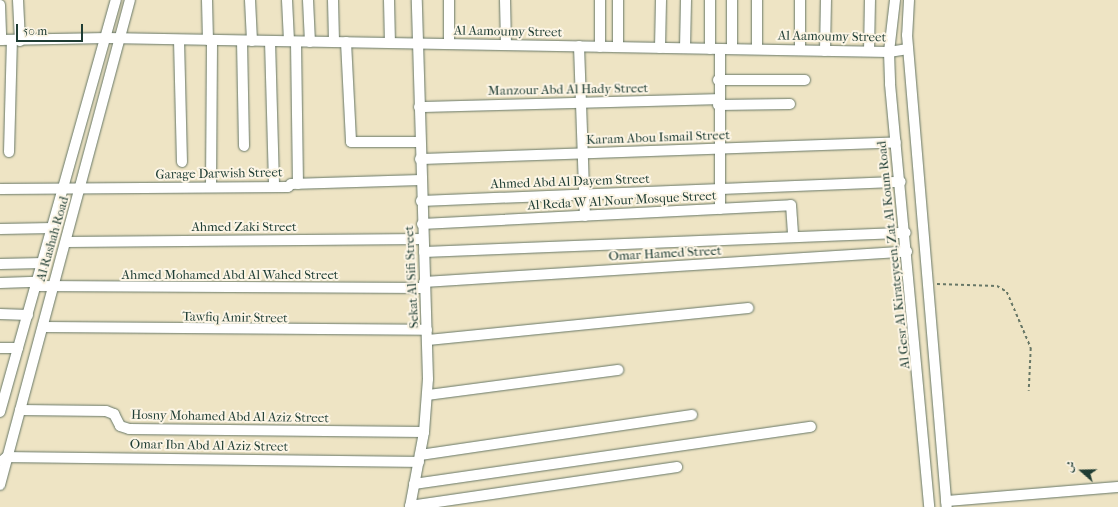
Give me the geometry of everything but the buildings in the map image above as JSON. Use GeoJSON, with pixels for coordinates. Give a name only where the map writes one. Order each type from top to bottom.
{"type":"FeatureCollection","features":[{"type":"Feature","properties":{"kind":"street"},"geometry":{"type":"LineString","coordinates":[[9,152],[18,0]]}},
{"type":"Feature","properties":{"kind":"street","name":"Al Rashah Road"},"geometry":{"type":"LineString","coordinates":[[0,412],[2,395],[18,348],[65,188],[107,38],[116,0]]}},
{"type":"Feature","properties":{"kind":"street","name":"Al Rashah Road"},"geometry":{"type":"LineString","coordinates":[[0,485],[4,459],[20,410],[82,188],[130,0]]}},
{"type":"Feature","properties":{"kind":"street"},"geometry":{"type":"LineString","coordinates":[[207,0],[210,40],[212,187]]}},
{"type":"Feature","properties":{"kind":"street"},"geometry":{"type":"LineString","coordinates":[[250,0],[252,41]]}},
{"type":"Feature","properties":{"kind":"street"},"geometry":{"type":"LineString","coordinates":[[287,0],[292,41],[298,184]]}},
{"type":"Feature","properties":{"kind":"street"},"geometry":{"type":"LineString","coordinates":[[308,0],[310,42]]}},
{"type":"Feature","properties":{"kind":"street"},"geometry":{"type":"LineString","coordinates":[[333,0],[334,42]]}},
{"type":"Feature","properties":{"kind":"street"},"geometry":{"type":"LineString","coordinates":[[389,0],[390,43]]}},
{"type":"Feature","properties":{"kind":"street","name":"Sekat Al Sifi Street"},"geometry":{"type":"LineString","coordinates":[[410,506],[424,432],[428,395],[428,335],[424,285],[424,252],[420,180],[417,0]]}},
{"type":"Feature","properties":{"kind":"street"},"geometry":{"type":"LineString","coordinates":[[449,0],[449,44]]}},
{"type":"Feature","properties":{"kind":"street"},"geometry":{"type":"LineString","coordinates":[[505,0],[506,45]]}},
{"type":"Feature","properties":{"kind":"street"},"geometry":{"type":"LineString","coordinates":[[600,0],[600,47]]}},
{"type":"Feature","properties":{"kind":"street"},"geometry":{"type":"LineString","coordinates":[[618,0],[618,47]]}},
{"type":"Feature","properties":{"kind":"street"},"geometry":{"type":"LineString","coordinates":[[660,48],[661,0]]}},
{"type":"Feature","properties":{"kind":"street"},"geometry":{"type":"LineString","coordinates":[[685,48],[686,0]]}},
{"type":"Feature","properties":{"kind":"street"},"geometry":{"type":"LineString","coordinates":[[710,0],[718,80],[720,209]]}},
{"type":"Feature","properties":{"kind":"street"},"geometry":{"type":"LineString","coordinates":[[732,0],[732,49]]}},
{"type":"Feature","properties":{"kind":"street"},"geometry":{"type":"LineString","coordinates":[[757,0],[757,49]]}},
{"type":"Feature","properties":{"kind":"street"},"geometry":{"type":"LineString","coordinates":[[800,0],[800,50]]}},
{"type":"Feature","properties":{"kind":"street"},"geometry":{"type":"LineString","coordinates":[[825,51],[826,0]]}},
{"type":"Feature","properties":{"kind":"street"},"geometry":{"type":"LineString","coordinates":[[869,51],[870,0]]}},
{"type":"Feature","properties":{"kind":"street","name":"Al Gesr Al Kirateyeen, Zat Al Koum Road"},"geometry":{"type":"LineString","coordinates":[[895,0],[889,52],[929,507]]}},
{"type":"Feature","properties":{"kind":"street"},"geometry":{"type":"LineString","coordinates":[[909,0],[908,49],[929,284],[946,504],[1118,486]]}},
{"type":"Feature","properties":{"kind":"street"},"geometry":{"type":"LineString","coordinates":[[0,5],[0,40]]}},
{"type":"Feature","properties":{"kind":"street","name":"Al Aamoumy Street"},"geometry":{"type":"LineString","coordinates":[[0,40],[16,41],[107,38],[889,52],[908,49]]}},
{"type":"Feature","properties":{"kind":"street"},"geometry":{"type":"LineString","coordinates":[[179,40],[182,162]]}},
{"type":"Feature","properties":{"kind":"street"},"geometry":{"type":"LineString","coordinates":[[242,41],[244,146]]}},
{"type":"Feature","properties":{"kind":"street"},"geometry":{"type":"LineString","coordinates":[[270,41],[274,186]]}},
{"type":"Feature","properties":{"kind":"street"},"geometry":{"type":"LineString","coordinates":[[346,42],[351,142],[420,142]]}},
{"type":"Feature","properties":{"kind":"street"},"geometry":{"type":"LineString","coordinates":[[579,46],[585,216]]}},
{"type":"Feature","properties":{"kind":"street"},"geometry":{"type":"LineString","coordinates":[[718,80],[805,80]]}},
{"type":"Feature","properties":{"kind":"street","name":"Manzour Abd Al Hady Street"},"geometry":{"type":"LineString","coordinates":[[419,107],[580,102],[718,102],[790,104]]}},
{"type":"Feature","properties":{"kind":"street","name":"Karam Abou Ismail Street"},"geometry":{"type":"LineString","coordinates":[[420,159],[896,142]]}},
{"type":"Feature","properties":{"kind":"street","name":"Garage Darwish Street"},"geometry":{"type":"LineString","coordinates":[[0,189],[274,186],[420,180]]}},
{"type":"Feature","properties":{"kind":"street","name":"Ahmed Abd Al Dayem Street"},"geometry":{"type":"LineString","coordinates":[[421,201],[901,182]]}},
{"type":"Feature","properties":{"kind":"street","name":"Al Reda W Al Nour Mosque Street"},"geometry":{"type":"LineString","coordinates":[[422,224],[791,205],[793,237]]}},
{"type":"Feature","properties":{"kind":"street"},"geometry":{"type":"LineString","coordinates":[[0,228],[53,228]]}},
{"type":"Feature","properties":{"kind":"street"},"geometry":{"type":"LineString","coordinates":[[424,252],[906,233]]}},
{"type":"Feature","properties":{"kind":"street","name":"Ahmed Zaki Street"},"geometry":{"type":"LineString","coordinates":[[66,242],[423,239]]}},
{"type":"Feature","properties":{"kind":"street","name":"Omar Hamed Street"},"geometry":{"type":"LineString","coordinates":[[424,285],[907,252]]}},
{"type":"Feature","properties":{"kind":"street"},"geometry":{"type":"LineString","coordinates":[[0,264],[43,263]]}},
{"type":"Feature","properties":{"kind":"street","name":"Ahmed Mohamed Abd Al Wahed Street"},"geometry":{"type":"LineString","coordinates":[[0,283],[37,284],[53,289],[424,285]]}},
{"type":"Feature","properties":{"kind":"street","name":"Tawfiq Amir Street"},"geometry":{"type":"LineString","coordinates":[[43,327],[428,335],[748,308]]}},
{"type":"Feature","properties":{"kind":"street"},"geometry":{"type":"LineString","coordinates":[[0,314],[28,315]]}},
{"type":"Feature","properties":{"kind":"street"},"geometry":{"type":"LineString","coordinates":[[0,348],[18,348]]}},
{"type":"Feature","properties":{"kind":"street"},"geometry":{"type":"LineString","coordinates":[[428,395],[618,370]]}},
{"type":"Feature","properties":{"kind":"street","name":"Hosny Mohamed Abd Al Aziz Street"},"geometry":{"type":"LineString","coordinates":[[20,410],[106,410],[114,414],[120,426],[129,429],[424,432]]}},
{"type":"Feature","properties":{"kind":"street","name":"Omar Ibn Abd Al Aziz Street"},"geometry":{"type":"LineString","coordinates":[[4,459],[419,459],[692,415]]}},
{"type":"Feature","properties":{"kind":"street"},"geometry":{"type":"LineString","coordinates":[[414,484],[811,427]]}},
{"type":"Feature","properties":{"kind":"street"},"geometry":{"type":"LineString","coordinates":[[410,506],[677,467]]}},
{"type":"Feature","properties":{"kind":"path"},"geometry":{"type":"LineString","coordinates":[[929,284],[997,286],[1007,292],[1031,348],[1029,391]]}}]}
